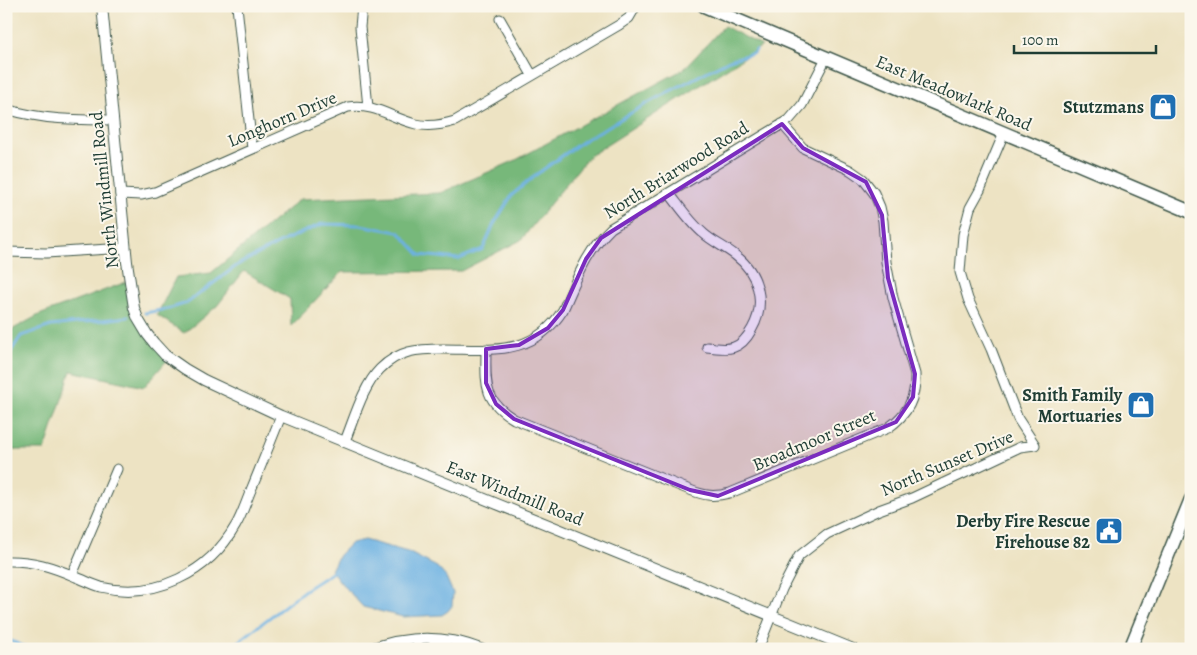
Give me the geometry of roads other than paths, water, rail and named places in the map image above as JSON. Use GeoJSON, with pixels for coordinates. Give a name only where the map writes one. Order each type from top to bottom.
{"type":"FeatureCollection","features":[{"type":"Feature","properties":{"kind":"main road","name":"East Meadowlark Road"},"geometry":{"type":"LineString","coordinates":[[704,6],[1191,212]]}},
{"type":"Feature","properties":{"kind":"main road"},"geometry":{"type":"LineString","coordinates":[[1130,649],[1191,499]]}},
{"type":"Feature","properties":{"kind":"street","name":"North Windmill Road"},"geometry":{"type":"LineString","coordinates":[[102,6],[125,248],[134,308],[147,334],[169,358]]}},
{"type":"Feature","properties":{"kind":"street"},"geometry":{"type":"LineString","coordinates":[[237,6],[252,149]]}},
{"type":"Feature","properties":{"kind":"street"},"geometry":{"type":"LineString","coordinates":[[362,6],[360,26],[368,107]]}},
{"type":"Feature","properties":{"kind":"street","name":"Longhorn Drive"},"geometry":{"type":"LineString","coordinates":[[120,194],[141,195],[155,192],[342,109],[355,106],[378,109],[415,124],[428,126],[455,121],[619,25],[629,18],[636,6]]}},
{"type":"Feature","properties":{"kind":"street"},"geometry":{"type":"LineString","coordinates":[[500,19],[532,75]]}},
{"type":"Feature","properties":{"kind":"street","name":"North Briarwood Road"},"geometry":{"type":"LineString","coordinates":[[345,441],[369,383],[379,370],[392,360],[405,353],[420,349],[504,348],[519,345],[540,335],[563,310],[586,259],[601,238],[611,228],[789,120],[802,105],[826,58]]}},
{"type":"Feature","properties":{"kind":"street"},"geometry":{"type":"LineString","coordinates":[[6,109],[30,116],[46,118],[113,120]]}},
{"type":"Feature","properties":{"kind":"street","name":"Broadmoor Street"},"geometry":{"type":"LineString","coordinates":[[486,349],[486,383],[488,389],[496,404],[514,419],[681,487],[708,495],[718,496],[730,493],[888,428],[896,422],[908,408],[916,385],[915,374],[888,278],[880,207],[870,187],[861,177],[803,148],[782,124]]}},
{"type":"Feature","properties":{"kind":"street","name":"North Sunset Drive"},"geometry":{"type":"LineString","coordinates":[[758,649],[782,589],[799,556],[827,534],[879,510],[912,498],[1020,447],[1035,445],[1018,419],[991,349],[968,299],[960,272],[963,235],[970,208],[980,190],[1004,133]]}},
{"type":"Feature","properties":{"kind":"street"},"geometry":{"type":"LineString","coordinates":[[669,193],[690,220],[711,239],[745,264],[757,282],[759,291],[757,317],[752,329],[744,340],[737,346],[724,350],[707,347]]}},
{"type":"Feature","properties":{"kind":"street"},"geometry":{"type":"LineString","coordinates":[[6,252],[46,253],[125,248]]}},
{"type":"Feature","properties":{"kind":"street","name":"East Windmill Road"},"geometry":{"type":"LineString","coordinates":[[169,358],[204,380],[281,416],[854,649]]}},
{"type":"Feature","properties":{"kind":"street"},"geometry":{"type":"LineString","coordinates":[[6,561],[21,561],[47,566],[99,586],[113,589],[148,589],[171,583],[187,576],[212,557],[237,524],[281,416]]}},
{"type":"Feature","properties":{"kind":"street"},"geometry":{"type":"LineString","coordinates":[[72,575],[117,469]]}},
{"type":"Feature","properties":{"kind":"street"},"geometry":{"type":"LineString","coordinates":[[369,649],[386,643],[417,638],[445,638],[482,649]]}},
{"type":"Feature","properties":{"kind":"street"},"geometry":{"type":"LineString","coordinates":[[417,638],[418,649]]}},
{"type":"Feature","properties":{"kind":"water"},"geometry":{"type":"Polygon","coordinates":[[[364,540],[408,552],[437,567],[446,577],[453,593],[452,606],[442,615],[403,617],[363,607],[331,570],[339,555],[351,543],[364,540]]]}},
{"type":"Feature","properties":{"kind":"waterway"},"geometry":{"type":"LineString","coordinates":[[774,14],[777,6]]}},
{"type":"Feature","properties":{"kind":"waterway"},"geometry":{"type":"LineString","coordinates":[[145,313],[187,303],[239,264],[285,240],[322,224],[360,225],[399,232],[420,255],[459,259],[483,249],[494,224],[512,195],[537,174],[583,141],[655,99],[729,60],[754,53],[756,50]]}},
{"type":"Feature","properties":{"kind":"waterway"},"geometry":{"type":"LineString","coordinates":[[6,359],[21,336],[51,326],[128,317]]}},
{"type":"Feature","properties":{"kind":"waterway"},"geometry":{"type":"LineString","coordinates":[[229,649],[305,590],[333,572]]}},
{"type":"Feature","properties":{"kind":"waterway"},"geometry":{"type":"LineString","coordinates":[[6,639],[30,649]]}},
{"type":"Feature","properties":{"kind":"place","name":"Stutzmans"},"geometry":{"type":"Point","coordinates":[1163,107]}},
{"type":"Feature","properties":{"kind":"place","name":"Smith Family Mortuaries"},"geometry":{"type":"Point","coordinates":[1141,405]}},
{"type":"Feature","properties":{"kind":"place","name":"Derby Fire Rescue Firehouse 82"},"geometry":{"type":"Point","coordinates":[1109,531]}}]}
